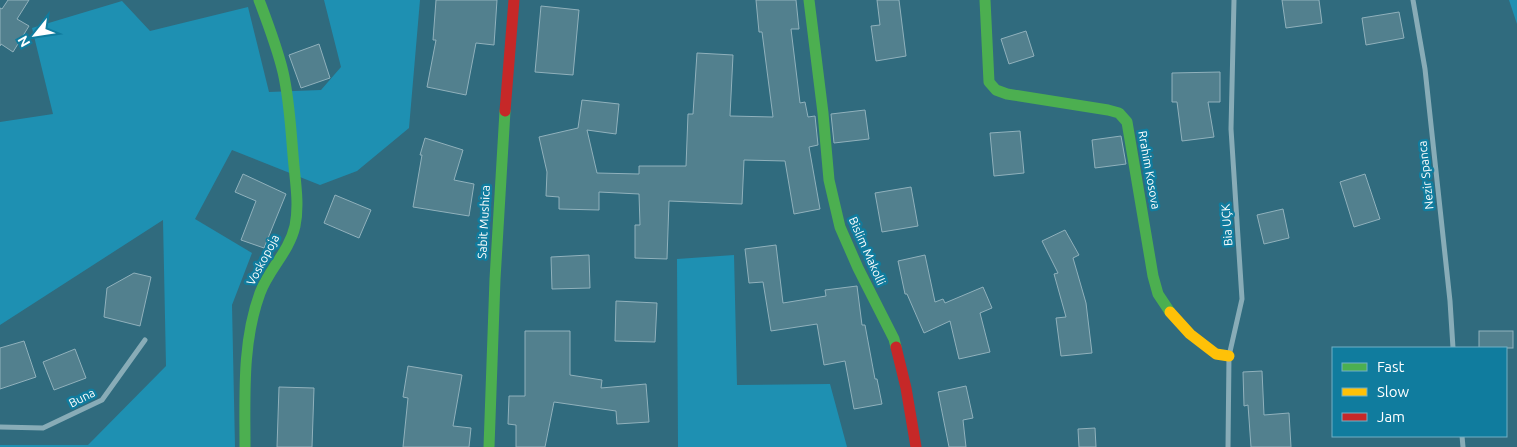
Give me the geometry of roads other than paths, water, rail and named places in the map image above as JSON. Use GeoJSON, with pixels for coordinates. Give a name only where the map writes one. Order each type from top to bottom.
{"type":"FeatureCollection","features":[{"type":"Feature","properties":{"kind":"street","name":"Voskopoja"},"geometry":{"type":"LineString","coordinates":[[246,447],[245,390],[247,346],[253,316],[262,291],[289,245],[297,201],[291,129],[283,74],[271,32],[259,0]]}},
{"type":"Feature","properties":{"kind":"street","name":"Sabit Mushica"},"geometry":{"type":"LineString","coordinates":[[489,447],[496,236],[504,108],[514,0]]}},
{"type":"Feature","properties":{"kind":"street","name":"Bislim Makolli"},"geometry":{"type":"LineString","coordinates":[[809,0],[829,180],[840,228],[894,339],[906,388],[916,447]]}},
{"type":"Feature","properties":{"kind":"street","name":"Rrahim Kosova"},"geometry":{"type":"LineString","coordinates":[[985,0],[989,82],[996,90],[1007,94],[1108,110],[1119,113],[1127,122],[1153,276],[1158,294],[1171,314],[1190,334],[1216,354],[1229,356]]}},
{"type":"Feature","properties":{"kind":"street","name":"Bia UÇK"},"geometry":{"type":"LineString","coordinates":[[1228,447],[1229,356],[1242,298],[1232,129],[1234,0]]}},
{"type":"Feature","properties":{"kind":"street","name":"Nezir Spanca"},"geometry":{"type":"LineString","coordinates":[[1413,0],[1425,69],[1450,301],[1453,347]]}},
{"type":"Feature","properties":{"kind":"street","name":"Buna"},"geometry":{"type":"LineString","coordinates":[[0,427],[43,428],[102,400],[145,340]]}}]}
